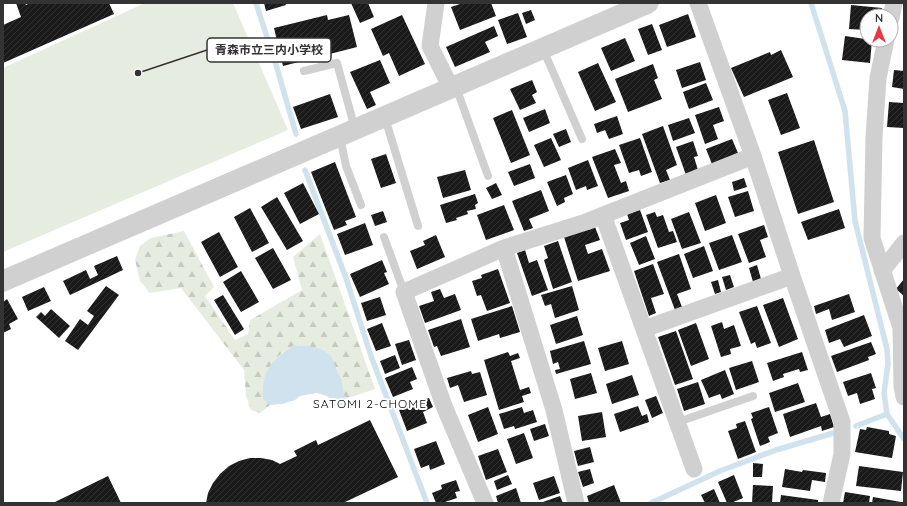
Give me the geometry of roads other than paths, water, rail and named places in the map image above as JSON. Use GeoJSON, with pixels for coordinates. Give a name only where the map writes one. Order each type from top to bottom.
{"type":"FeatureCollection","features":[{"type":"Feature","properties":{"kind":"street"},"geometry":{"type":"LineString","coordinates":[[436,3],[430,46],[453,87]]}},
{"type":"Feature","properties":{"kind":"street"},"geometry":{"type":"LineString","coordinates":[[3,281],[648,3]]}},
{"type":"Feature","properties":{"kind":"street"},"geometry":{"type":"LineString","coordinates":[[698,3],[753,156],[842,422],[842,454],[831,503]]}},
{"type":"Feature","properties":{"kind":"street"},"geometry":{"type":"LineString","coordinates":[[884,48],[878,78],[874,137],[872,238],[901,328],[902,386],[904,397]]}},
{"type":"Feature","properties":{"kind":"street"},"geometry":{"type":"LineString","coordinates":[[485,503],[444,406],[404,292],[504,248],[586,222],[753,156]]}},
{"type":"Feature","properties":{"kind":"street"},"geometry":{"type":"LineString","coordinates":[[603,215],[694,469]]}},
{"type":"Feature","properties":{"kind":"street"},"geometry":{"type":"LineString","coordinates":[[882,271],[904,242]]}},
{"type":"Feature","properties":{"kind":"street"},"geometry":{"type":"LineString","coordinates":[[504,248],[554,410],[576,503]]}},
{"type":"Feature","properties":{"kind":"street"},"geometry":{"type":"LineString","coordinates":[[644,330],[792,276]]}},
{"type":"Feature","properties":{"kind":"lane"},"geometry":{"type":"LineString","coordinates":[[542,49],[582,139]]}},
{"type":"Feature","properties":{"kind":"lane"},"geometry":{"type":"LineString","coordinates":[[304,71],[337,63],[347,133],[346,166],[361,205]]}},
{"type":"Feature","properties":{"kind":"lane"},"geometry":{"type":"LineString","coordinates":[[453,87],[488,176]]}},
{"type":"Feature","properties":{"kind":"lane"},"geometry":{"type":"LineString","coordinates":[[385,116],[418,226]]}},
{"type":"Feature","properties":{"kind":"lane"},"geometry":{"type":"LineString","coordinates":[[384,237],[404,292]]}},
{"type":"Feature","properties":{"kind":"lane"},"geometry":{"type":"LineString","coordinates":[[678,422],[753,396]]}},
{"type":"Feature","properties":{"kind":"water"},"geometry":{"type":"Polygon","coordinates":[[[293,346],[308,346],[321,349],[331,356],[341,379],[345,399],[343,406],[337,405],[327,396],[317,393],[300,396],[295,400],[282,404],[270,405],[263,399],[264,382],[269,368],[279,356],[293,346]]]}},
{"type":"Feature","properties":{"kind":"waterway"},"geometry":{"type":"LineString","coordinates":[[256,3],[296,134]]}},
{"type":"Feature","properties":{"kind":"waterway"},"geometry":{"type":"LineString","coordinates":[[811,3],[845,111],[855,221],[887,349],[888,364],[884,393],[887,414],[904,439]]}},
{"type":"Feature","properties":{"kind":"waterway"},"geometry":{"type":"LineString","coordinates":[[305,170],[346,278],[371,356],[427,503]]}},
{"type":"Feature","properties":{"kind":"waterway"},"geometry":{"type":"LineString","coordinates":[[856,426],[887,414]]}},
{"type":"Feature","properties":{"kind":"waterway"},"geometry":{"type":"LineString","coordinates":[[651,503],[720,471],[776,450],[837,432]]}},
{"type":"Feature","properties":{"kind":"place","name":"青森市立三内小学校"},"geometry":{"type":"Point","coordinates":[138,73]}},
{"type":"Feature","properties":{"kind":"district","name":"SATOMI 2-CHOME"},"geometry":{"type":"Point","coordinates":[370,403]}}]}
